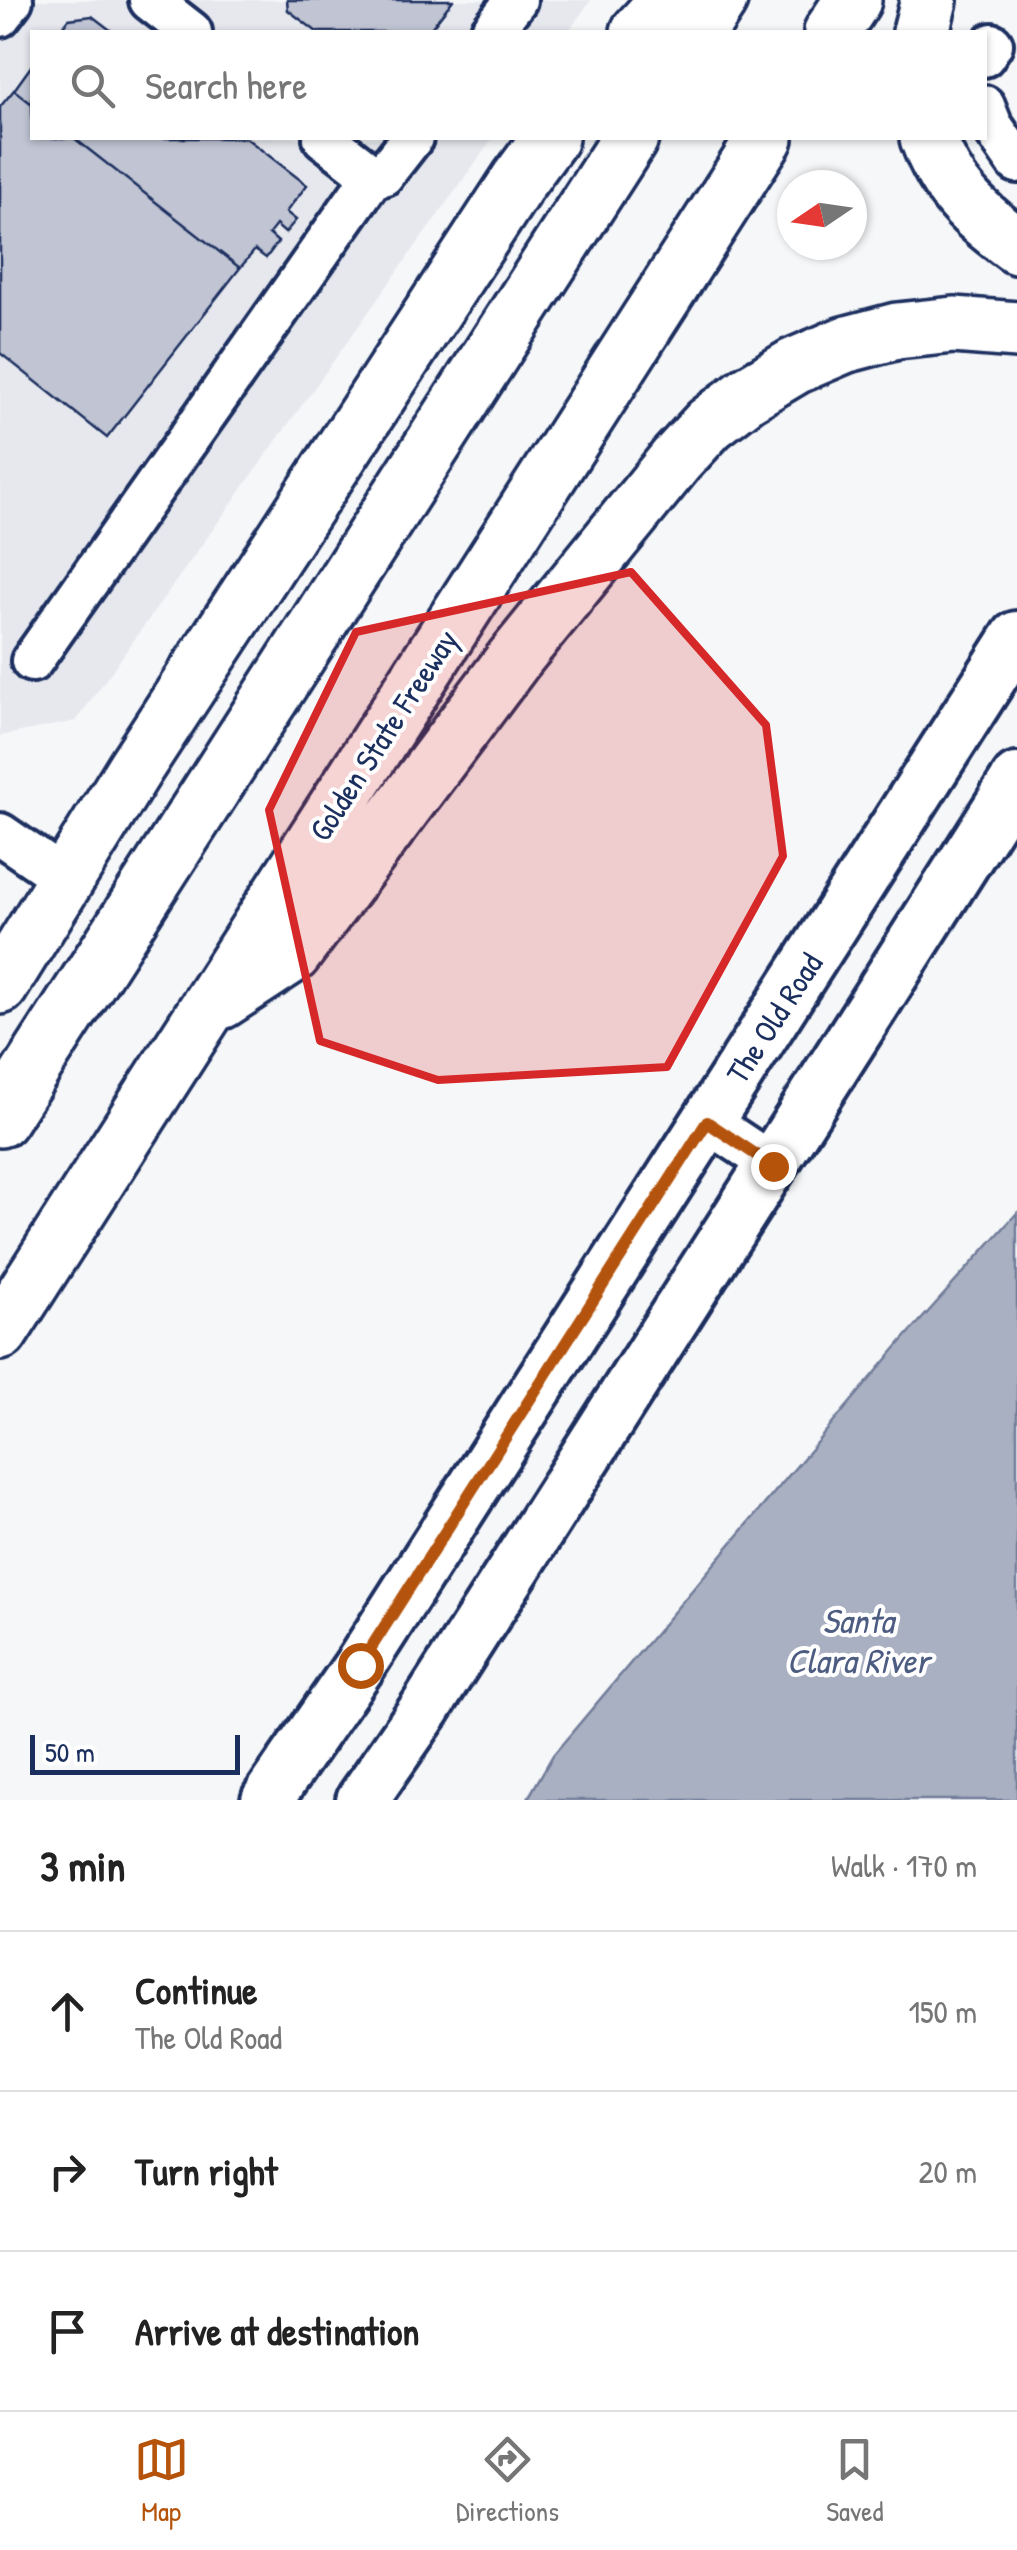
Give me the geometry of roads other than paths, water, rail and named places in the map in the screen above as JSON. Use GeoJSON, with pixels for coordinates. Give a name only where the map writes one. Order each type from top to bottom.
{"type":"FeatureCollection","features":[{"type":"Feature","properties":{"kind":"highway"},"geometry":{"type":"LineString","coordinates":[[641,30],[668,0]]}},
{"type":"Feature","properties":{"kind":"highway"},"geometry":{"type":"LineString","coordinates":[[699,30],[719,0]]}},
{"type":"Feature","properties":{"kind":"highway"},"geometry":{"type":"LineString","coordinates":[[833,30],[853,0]]}},
{"type":"Feature","properties":{"kind":"highway"},"geometry":{"type":"LineString","coordinates":[[922,30],[929,0]]}},
{"type":"Feature","properties":{"kind":"highway"},"geometry":{"type":"LineString","coordinates":[[7,966],[67,880],[144,753],[518,180],[548,140]]}},
{"type":"Feature","properties":{"kind":"highway"},"geometry":{"type":"LineString","coordinates":[[0,1119],[629,140]]}},
{"type":"Feature","properties":{"kind":"highway","name":"Golden State Freeway"},"geometry":{"type":"LineString","coordinates":[[0,1332],[764,140]]}},
{"type":"Feature","properties":{"kind":"highway"},"geometry":{"type":"LineString","coordinates":[[929,140],[938,164],[961,200],[1017,246]]}},
{"type":"Feature","properties":{"kind":"highway"},"geometry":{"type":"LineString","coordinates":[[206,1011],[294,954],[514,659],[709,424],[748,394],[796,366],[844,345],[897,331],[954,325],[1017,330]]}},
{"type":"Feature","properties":{"kind":"main road","name":"The Old Road"},"geometry":{"type":"LineString","coordinates":[[267,1800],[360,1665],[1017,637]]}},
{"type":"Feature","properties":{"kind":"main road"},"geometry":{"type":"LineString","coordinates":[[362,1800],[425,1709],[1017,779]]}},
{"type":"Feature","properties":{"kind":"lane"},"geometry":{"type":"LineString","coordinates":[[0,16],[12,0]]}},
{"type":"Feature","properties":{"kind":"lane"},"geometry":{"type":"LineString","coordinates":[[150,0],[188,30]]}},
{"type":"Feature","properties":{"kind":"lane"},"geometry":{"type":"LineString","coordinates":[[493,30],[516,0]]}},
{"type":"Feature","properties":{"kind":"lane"},"geometry":{"type":"LineString","coordinates":[[987,114],[1017,162]]}},
{"type":"Feature","properties":{"kind":"lane"},"geometry":{"type":"LineString","coordinates":[[327,140],[373,176],[384,175],[410,140]]}},
{"type":"Feature","properties":{"kind":"lane"},"geometry":{"type":"LineString","coordinates":[[32,661],[373,176]]}},
{"type":"Feature","properties":{"kind":"lane"},"geometry":{"type":"LineString","coordinates":[[0,834],[67,880]]}},
{"type":"Feature","properties":{"kind":"lane"},"geometry":{"type":"LineString","coordinates":[[707,1122],[773,1166]]}},
{"type":"Feature","properties":{"kind":"water","name":"Santa Clara River"},"geometry":{"type":"Polygon","coordinates":[[[1017,1213],[1017,1800],[527,1800],[553,1755],[903,1340],[1017,1213]]]}}]}
